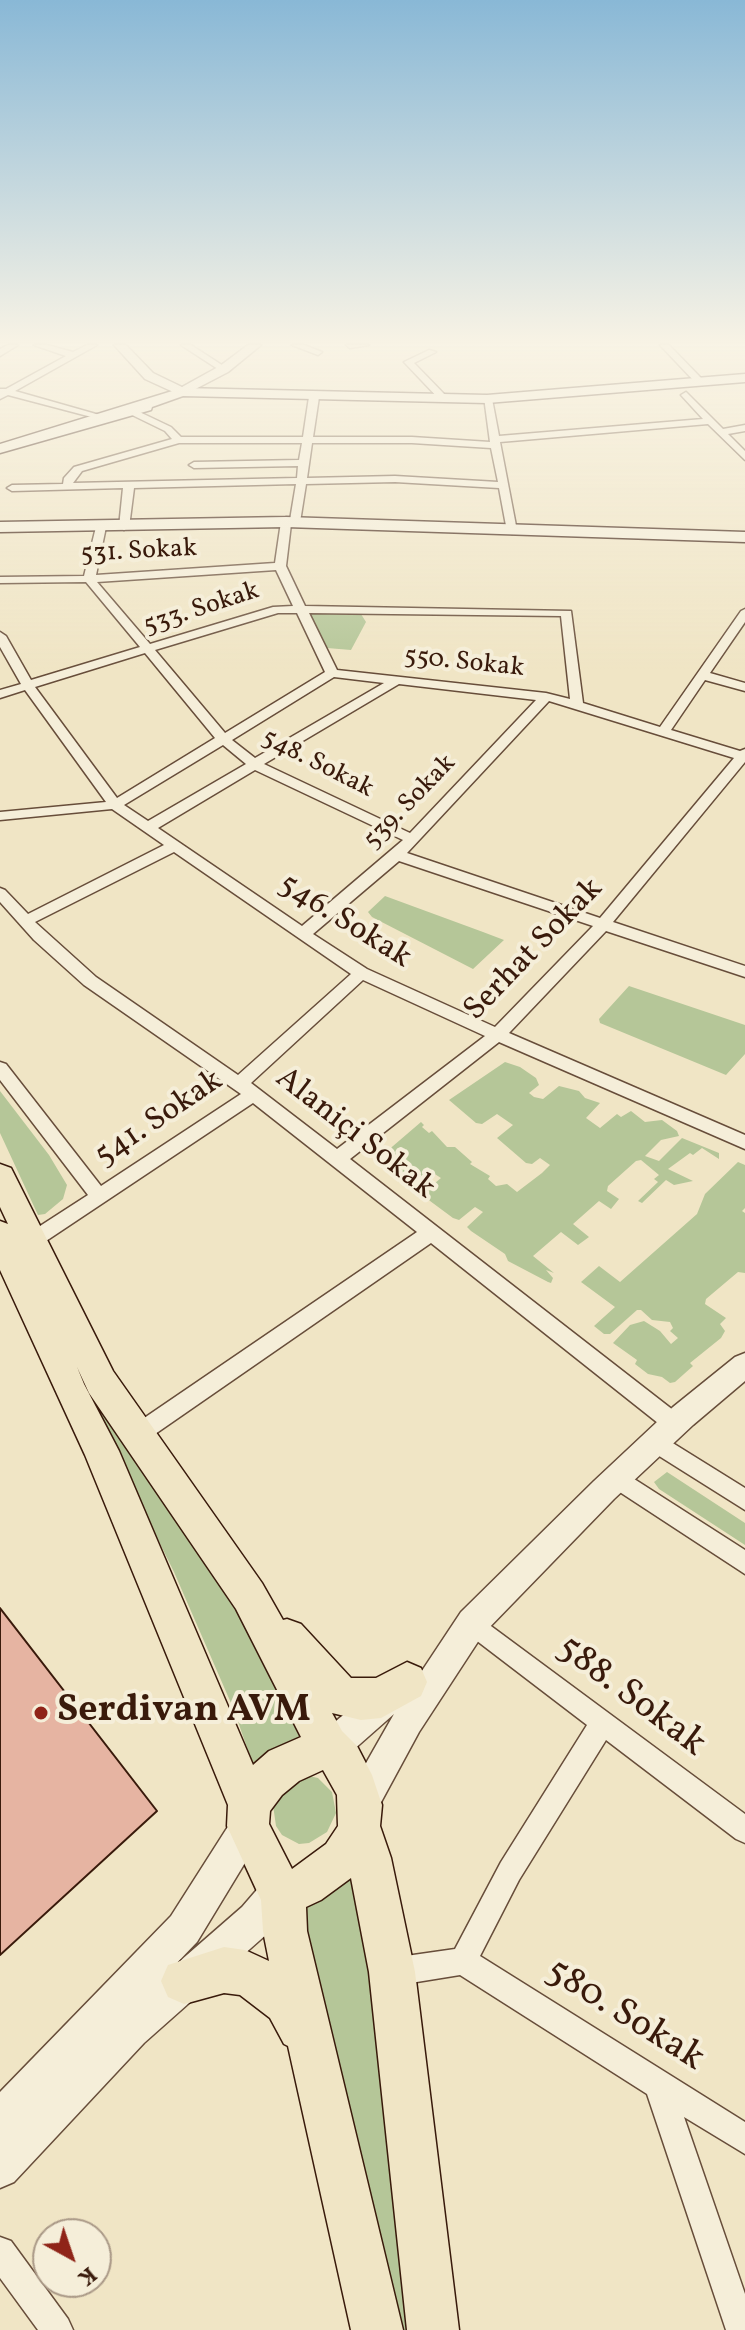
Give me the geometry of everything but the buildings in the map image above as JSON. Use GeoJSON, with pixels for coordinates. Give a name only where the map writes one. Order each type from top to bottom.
{"type":"FeatureCollection","features":[{"type":"Feature","properties":{"kind":"main road"},"geometry":{"type":"LineString","coordinates":[[0,527],[291,522],[745,537]]}},
{"type":"Feature","properties":{"kind":"main road"},"geometry":{"type":"LineString","coordinates":[[0,1176],[15,1238],[71,1392],[101,1451],[281,1892],[285,1931],[377,2330]]}},
{"type":"Feature","properties":{"kind":"main road"},"geometry":{"type":"LineString","coordinates":[[15,1238],[101,1382],[249,1596],[330,1746],[350,1776],[392,1972],[433,2330]]}},
{"type":"Feature","properties":{"kind":"main road"},"geometry":{"type":"LineString","coordinates":[[249,1596],[340,1696],[361,1700],[381,1698],[407,1682]]}},
{"type":"Feature","properties":{"kind":"main road"},"geometry":{"type":"LineString","coordinates":[[249,1815],[267,1780],[284,1766],[330,1746]]}},
{"type":"Feature","properties":{"kind":"main road"},"geometry":{"type":"LineString","coordinates":[[281,1892],[306,1885],[341,1859],[363,1830]]}},
{"type":"Feature","properties":{"kind":"main road"},"geometry":{"type":"LineString","coordinates":[[184,1981],[224,1970],[245,1973],[266,1984],[286,2002],[313,2054]]}},
{"type":"Feature","properties":{"kind":"street"},"geometry":{"type":"LineString","coordinates":[[68,486],[69,478],[78,469],[131,454]]}},
{"type":"Feature","properties":{"kind":"street"},"geometry":{"type":"LineString","coordinates":[[0,816],[115,805],[332,673],[280,566],[306,454]]}},
{"type":"Feature","properties":{"kind":"street"},"geometry":{"type":"LineString","coordinates":[[499,454],[512,531]]}},
{"type":"Feature","properties":{"kind":"street"},"geometry":{"type":"LineString","coordinates":[[194,465],[304,463]]}},
{"type":"Feature","properties":{"kind":"street"},"geometry":{"type":"LineString","coordinates":[[12,488],[395,479],[505,485]]}},
{"type":"Feature","properties":{"kind":"street"},"geometry":{"type":"LineString","coordinates":[[124,527],[129,484]]}},
{"type":"Feature","properties":{"kind":"street"},"geometry":{"type":"LineString","coordinates":[[89,579],[101,527]]}},
{"type":"Feature","properties":{"kind":"street","name":"531. Sokak"},"geometry":{"type":"LineString","coordinates":[[0,580],[89,579],[280,566]]}},
{"type":"Feature","properties":{"kind":"street","name":"548. Sokak"},"geometry":{"type":"LineString","coordinates":[[89,579],[223,739],[255,765],[412,839]]}},
{"type":"Feature","properties":{"kind":"street","name":"533. Sokak"},"geometry":{"type":"LineString","coordinates":[[0,694],[277,609],[567,613],[577,705]]}},
{"type":"Feature","properties":{"kind":"street"},"geometry":{"type":"LineString","coordinates":[[664,730],[745,613]]}},
{"type":"Feature","properties":{"kind":"street","name":"546. Sokak"},"geometry":{"type":"LineString","coordinates":[[0,636],[29,687],[115,805],[303,934],[361,973],[745,1142]]}},
{"type":"Feature","properties":{"kind":"street","name":"550. Sokak"},"geometry":{"type":"LineString","coordinates":[[332,673],[546,697],[744,756]]}},
{"type":"Feature","properties":{"kind":"street"},"geometry":{"type":"LineString","coordinates":[[702,675],[745,687]]}},
{"type":"Feature","properties":{"kind":"street"},"geometry":{"type":"LineString","coordinates":[[149,827],[397,680]]}},
{"type":"Feature","properties":{"kind":"street","name":"539. Sokak"},"geometry":{"type":"LineString","coordinates":[[303,934],[397,855],[546,697]]}},
{"type":"Feature","properties":{"kind":"street","name":"Serhat Sokak"},"geometry":{"type":"LineString","coordinates":[[337,1159],[497,1035],[603,925],[744,756]]}},
{"type":"Feature","properties":{"kind":"street"},"geometry":{"type":"LineString","coordinates":[[26,921],[176,845]]}},
{"type":"Feature","properties":{"kind":"street"},"geometry":{"type":"LineString","coordinates":[[397,855],[745,971]]}},
{"type":"Feature","properties":{"kind":"street","name":"Alaniçi Sokak"},"geometry":{"type":"LineString","coordinates":[[0,893],[90,981],[246,1089],[431,1233],[745,1500]]}},
{"type":"Feature","properties":{"kind":"street","name":"541. Sokak"},"geometry":{"type":"LineString","coordinates":[[15,1238],[99,1196],[246,1089],[361,973]]}},
{"type":"Feature","properties":{"kind":"street","name":"541. Sokak"},"geometry":{"type":"LineString","coordinates":[[0,1068],[99,1196]]}},
{"type":"Feature","properties":{"kind":"street"},"geometry":{"type":"LineString","coordinates":[[138,1434],[431,1233]]}},
{"type":"Feature","properties":{"kind":"street"},"geometry":{"type":"LineString","coordinates":[[330,1746],[472,1623],[617,1478],[745,1365]]}},
{"type":"Feature","properties":{"kind":"street"},"geometry":{"type":"LineString","coordinates":[[617,1478],[745,1563]]}},
{"type":"Feature","properties":{"kind":"street"},"geometry":{"type":"LineString","coordinates":[[363,1830],[408,1721],[472,1623]]}},
{"type":"Feature","properties":{"kind":"street","name":"588. Sokak"},"geometry":{"type":"LineString","coordinates":[[472,1623],[745,1830]]}},
{"type":"Feature","properties":{"kind":"street"},"geometry":{"type":"LineString","coordinates":[[392,1972],[463,1961],[510,1871],[602,1723]]}},
{"type":"Feature","properties":{"kind":"street"},"geometry":{"type":"LineString","coordinates":[[0,2120],[184,1929],[249,1815]]}},
{"type":"Feature","properties":{"kind":"street"},"geometry":{"type":"LineString","coordinates":[[0,2168],[131,2030],[255,1920],[281,1892]]}},
{"type":"Feature","properties":{"kind":"street","name":"580. Sokak"},"geometry":{"type":"LineString","coordinates":[[463,1961],[745,2139]]}},
{"type":"Feature","properties":{"kind":"street"},"geometry":{"type":"LineString","coordinates":[[658,2084],[742,2330]]}},
{"type":"Feature","properties":{"kind":"street"},"geometry":{"type":"LineString","coordinates":[[0,2252],[57,2330]]}},
{"type":"Feature","properties":{"kind":"green space"},"geometry":{"type":"Polygon","coordinates":[[[361,614],[366,622],[351,650],[327,648],[309,615],[361,614]]]}},
{"type":"Feature","properties":{"kind":"green space"},"geometry":{"type":"Polygon","coordinates":[[[385,896],[504,940],[473,969],[372,917],[368,912],[385,896]]]}},
{"type":"Feature","properties":{"kind":"green space"},"geometry":{"type":"Polygon","coordinates":[[[629,986],[745,1025],[745,1054],[726,1075],[600,1023],[599,1019],[629,986]]]}},
{"type":"Feature","properties":{"kind":"green space"},"geometry":{"type":"Polygon","coordinates":[[[505,1062],[520,1067],[536,1078],[539,1085],[529,1093],[534,1097],[543,1099],[559,1086],[579,1091],[585,1098],[600,1103],[586,1118],[600,1128],[617,1114],[621,1117],[631,1111],[645,1122],[662,1120],[677,1131],[679,1136],[661,1140],[645,1156],[659,1161],[682,1138],[719,1153],[719,1159],[702,1148],[693,1155],[690,1153],[668,1169],[693,1181],[674,1185],[666,1180],[642,1203],[638,1201],[658,1182],[654,1179],[659,1175],[641,1160],[636,1161],[608,1186],[607,1191],[619,1199],[611,1209],[599,1201],[573,1224],[589,1237],[578,1245],[561,1232],[533,1256],[554,1273],[546,1270],[553,1278],[551,1283],[548,1282],[508,1261],[505,1254],[467,1227],[483,1212],[475,1207],[459,1220],[426,1198],[423,1193],[441,1178],[430,1171],[415,1183],[409,1182],[379,1158],[421,1122],[429,1133],[432,1131],[447,1147],[455,1147],[472,1162],[470,1164],[490,1176],[488,1179],[496,1186],[507,1184],[517,1192],[542,1173],[550,1165],[540,1158],[532,1164],[526,1163],[497,1138],[513,1125],[497,1114],[482,1124],[476,1123],[449,1100],[505,1062]]]}},
{"type":"Feature","properties":{"kind":"green space"},"geometry":{"type":"Polygon","coordinates":[[[0,1091],[49,1155],[67,1185],[63,1199],[45,1214],[38,1215],[0,1133],[0,1091]]]}},
{"type":"Feature","properties":{"kind":"green space"},"geometry":{"type":"Polygon","coordinates":[[[738,1162],[745,1165],[745,1208],[742,1211],[745,1213],[745,1273],[738,1272],[706,1299],[705,1304],[726,1318],[720,1324],[725,1331],[721,1338],[690,1363],[693,1366],[670,1383],[662,1377],[648,1374],[635,1364],[637,1360],[613,1343],[630,1325],[644,1321],[660,1331],[671,1344],[678,1338],[670,1331],[673,1328],[670,1322],[652,1320],[637,1310],[610,1334],[604,1334],[594,1326],[615,1307],[581,1282],[599,1266],[620,1282],[697,1214],[705,1194],[738,1162]]]}},
{"type":"Feature","properties":{"kind":"green space"},"geometry":{"type":"Polygon","coordinates":[[[108,1408],[210,1547],[309,1735],[254,1768],[234,1710],[174,1572],[96,1414],[108,1408]]]}},
{"type":"Feature","properties":{"kind":"green space"},"geometry":{"type":"Polygon","coordinates":[[[667,1472],[745,1523],[745,1545],[659,1489],[654,1482],[667,1472]]]}},
{"type":"Feature","properties":{"kind":"green space"},"geometry":{"type":"Polygon","coordinates":[[[309,1776],[318,1778],[332,1792],[336,1813],[327,1832],[309,1843],[299,1844],[282,1835],[276,1826],[273,1805],[282,1786],[309,1776]]]}},
{"type":"Feature","properties":{"kind":"green space"},"geometry":{"type":"Polygon","coordinates":[[[350,1862],[366,1923],[424,2330],[395,2330],[298,1905],[350,1862]]]}},
{"type":"Feature","properties":{"kind":"place","name":"Serdivan AVM"},"geometry":{"type":"Point","coordinates":[41,1713]}}]}
